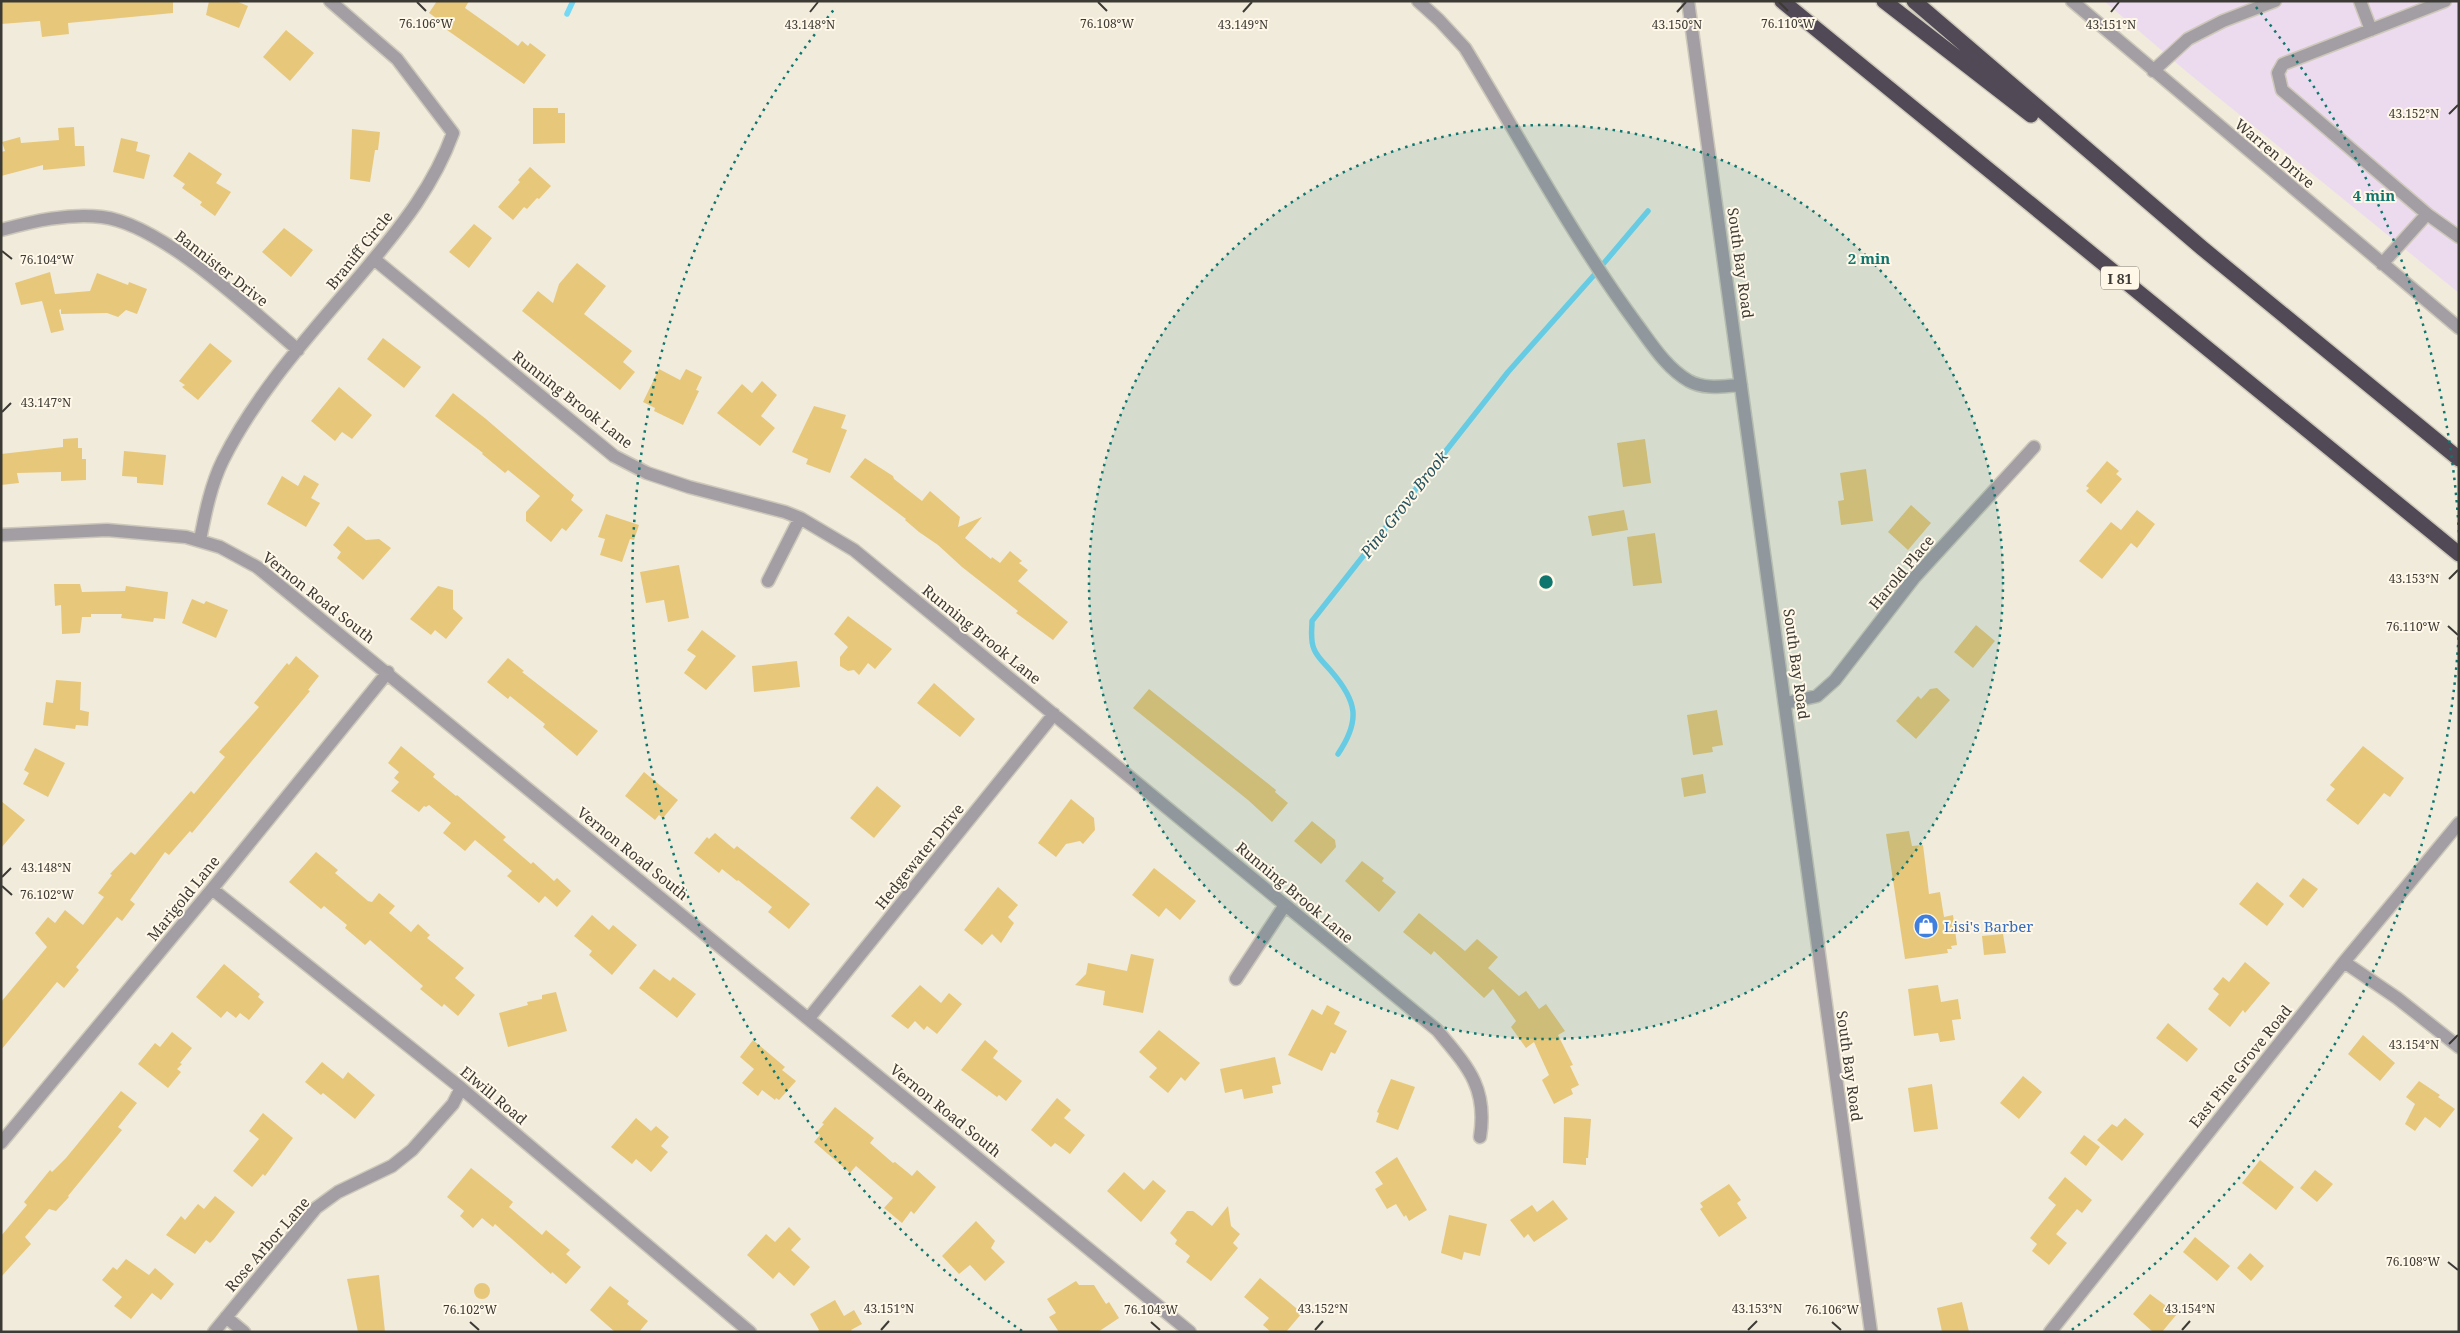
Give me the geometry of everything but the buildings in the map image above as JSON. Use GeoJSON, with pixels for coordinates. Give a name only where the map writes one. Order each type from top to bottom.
{"type":"FeatureCollection","features":[{"type":"Feature","properties":{"kind":"highway","name":"I 81"},"geometry":{"type":"LineString","coordinates":[[1782,1],[2459,554]]}},
{"type":"Feature","properties":{"kind":"highway"},"geometry":{"type":"LineString","coordinates":[[1884,1],[2202,248]]}},
{"type":"Feature","properties":{"kind":"highway"},"geometry":{"type":"LineString","coordinates":[[1914,1],[2202,248],[2459,459]]}},
{"type":"Feature","properties":{"kind":"street","name":"Braniff Circle"},"geometry":{"type":"LineString","coordinates":[[200,540],[204,518],[222,462],[246,418],[298,350],[374,259],[431,183],[453,133],[397,58],[330,1]]}},
{"type":"Feature","properties":{"kind":"street"},"geometry":{"type":"LineString","coordinates":[[1418,1],[1465,48],[1602,277],[1661,356],[1676,372],[1690,382],[1706,388],[1741,385]]}},
{"type":"Feature","properties":{"kind":"street","name":"South Bay Road"},"geometry":{"type":"LineString","coordinates":[[1688,1],[1871,1332]]}},
{"type":"Feature","properties":{"kind":"street","name":"Warren Drive"},"geometry":{"type":"LineString","coordinates":[[2072,1],[2459,328]]}},
{"type":"Feature","properties":{"kind":"street"},"geometry":{"type":"LineString","coordinates":[[2360,1],[2371,30]]}},
{"type":"Feature","properties":{"kind":"street"},"geometry":{"type":"LineString","coordinates":[[2445,1],[2283,64],[2278,73],[2282,90],[2427,214],[2459,237]]}},
{"type":"Feature","properties":{"kind":"street"},"geometry":{"type":"LineString","coordinates":[[2153,71],[2188,39],[2267,2]]}},
{"type":"Feature","properties":{"kind":"street"},"geometry":{"type":"LineString","coordinates":[[2382,264],[2427,214]]}},
{"type":"Feature","properties":{"kind":"street","name":"Bannister Drive"},"geometry":{"type":"LineString","coordinates":[[1,230],[44,219],[80,216],[104,217],[124,223],[160,241],[219,282],[298,350]]}},
{"type":"Feature","properties":{"kind":"street","name":"Running Brook Lane"},"geometry":{"type":"LineString","coordinates":[[374,259],[614,456],[647,473],[800,518],[854,550],[1437,1030],[1464,1061],[1480,1094],[1483,1120],[1480,1137]]}},
{"type":"Feature","properties":{"kind":"street","name":"Harold Place"},"geometry":{"type":"LineString","coordinates":[[1786,703],[1817,696],[1835,680],[1914,578],[2034,447]]}},
{"type":"Feature","properties":{"kind":"street"},"geometry":{"type":"LineString","coordinates":[[768,581],[800,518]]}},
{"type":"Feature","properties":{"kind":"street","name":"Vernon Road South"},"geometry":{"type":"LineString","coordinates":[[1,535],[107,530],[200,540],[220,547],[257,567],[388,672],[1187,1331]]}},
{"type":"Feature","properties":{"kind":"street","name":"Marigold Lane"},"geometry":{"type":"LineString","coordinates":[[1,1143],[212,889],[388,672]]}},
{"type":"Feature","properties":{"kind":"street","name":"Hedgewater Drive"},"geometry":{"type":"LineString","coordinates":[[809,1018],[1054,714]]}},
{"type":"Feature","properties":{"kind":"street","name":"East Pine Grove Road"},"geometry":{"type":"LineString","coordinates":[[2050,1332],[2344,962],[2459,823]]}},
{"type":"Feature","properties":{"kind":"street","name":"Elwill Road"},"geometry":{"type":"LineString","coordinates":[[212,889],[461,1088],[750,1332]]}},
{"type":"Feature","properties":{"kind":"street"},"geometry":{"type":"LineString","coordinates":[[1236,980],[1286,905]]}},
{"type":"Feature","properties":{"kind":"street"},"geometry":{"type":"LineString","coordinates":[[2344,962],[2398,998],[2459,1047]]}},
{"type":"Feature","properties":{"kind":"street","name":"Rose Arbor Lane"},"geometry":{"type":"LineString","coordinates":[[214,1332],[316,1208],[338,1192],[392,1166],[412,1150],[453,1104],[461,1088]]}},
{"type":"Feature","properties":{"kind":"street"},"geometry":{"type":"LineString","coordinates":[[226,1317],[244,1332]]}},
{"type":"Feature","properties":{"kind":"shaded area"},"geometry":{"type":"Polygon","coordinates":[[[2104,1],[2459,1],[2459,293],[2187,72],[2104,1]]]}},
{"type":"Feature","properties":{"kind":"waterway"},"geometry":{"type":"LineString","coordinates":[[567,14],[573,1]]}},
{"type":"Feature","properties":{"kind":"waterway","name":"Pine Grove Brook"},"geometry":{"type":"LineString","coordinates":[[1604,263],[1648,211]]}},
{"type":"Feature","properties":{"kind":"waterway","name":"Pine Grove Brook"},"geometry":{"type":"LineString","coordinates":[[1338,754],[1350,731],[1353,711],[1351,701],[1340,682],[1319,658],[1314,649],[1312,621],[1508,372],[1595,274]]}},
{"type":"Feature","properties":{"kind":"place","name":"Lisi's Barber"},"geometry":{"type":"Point","coordinates":[1926,926]}}]}
